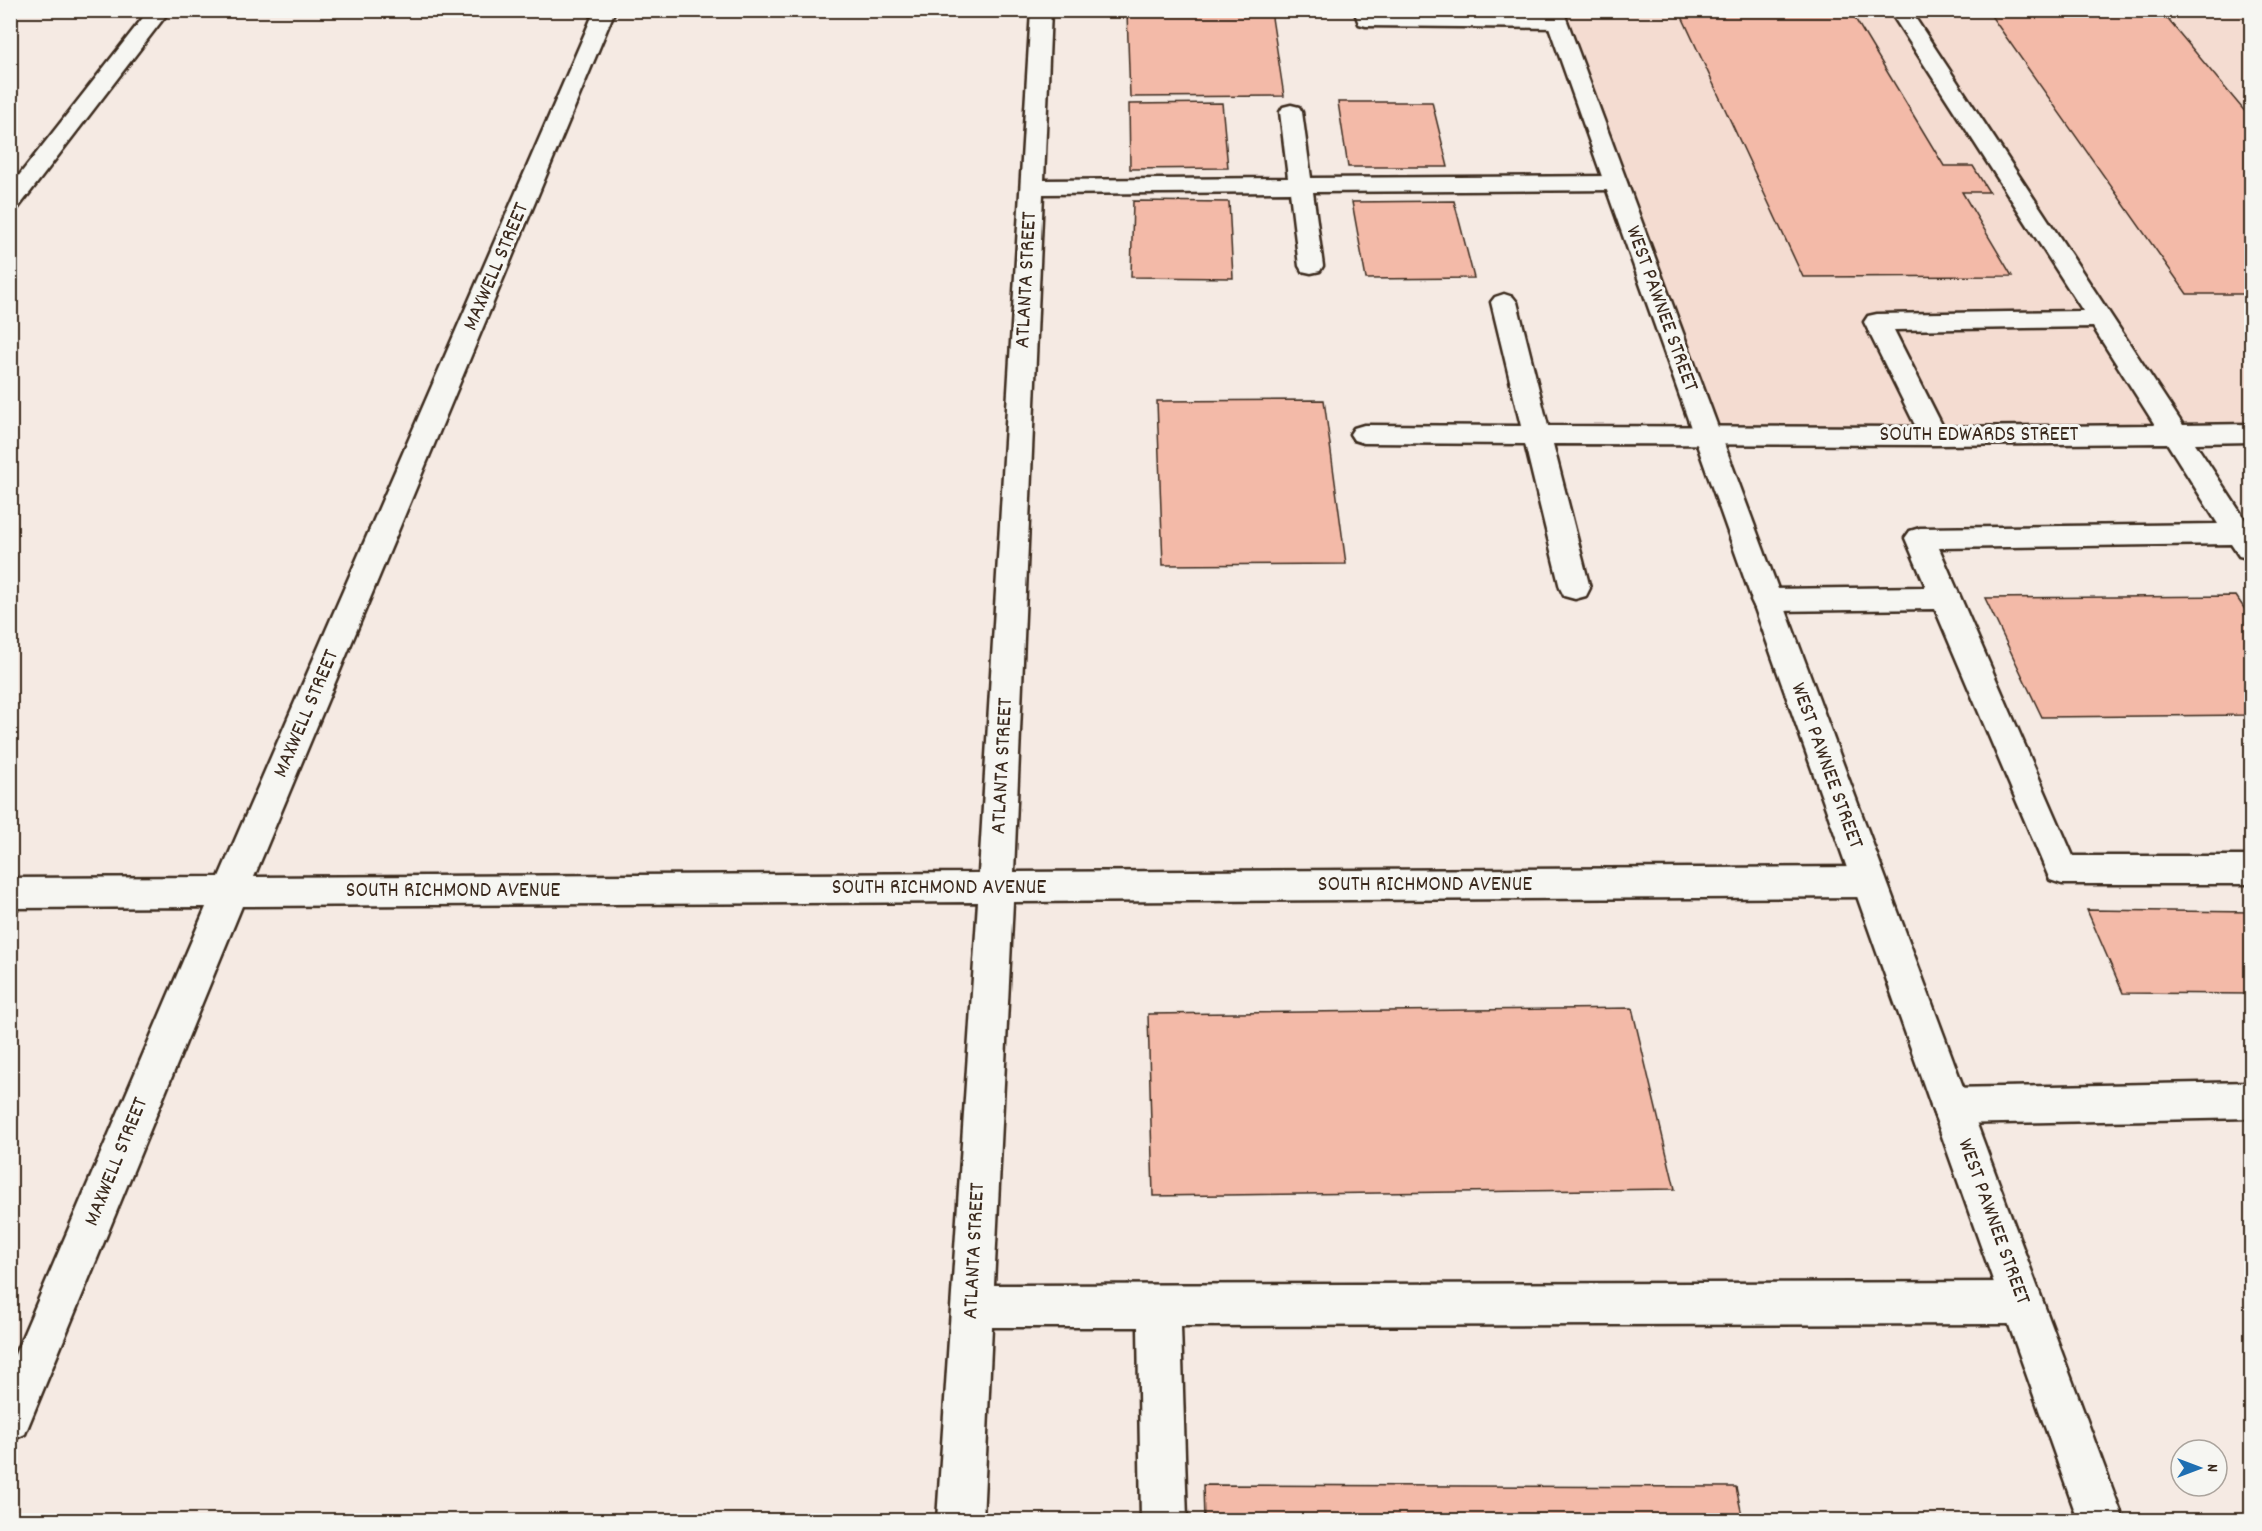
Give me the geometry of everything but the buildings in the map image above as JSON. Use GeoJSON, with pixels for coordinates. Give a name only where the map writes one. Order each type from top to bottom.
{"type":"FeatureCollection","features":[{"type":"Feature","properties":{"kind":"street"},"geometry":{"type":"LineString","coordinates":[[10,202],[160,10]]}},
{"type":"Feature","properties":{"kind":"street","name":"MAXWELL STREET"},"geometry":{"type":"LineString","coordinates":[[10,1419],[605,10]]}},
{"type":"Feature","properties":{"kind":"street","name":"ATLANTA STREET"},"geometry":{"type":"LineString","coordinates":[[960,1521],[996,888],[1041,10]]}},
{"type":"Feature","properties":{"kind":"street"},"geometry":{"type":"LineString","coordinates":[[1364,10],[1366,20],[1555,16]]}},
{"type":"Feature","properties":{"kind":"street"},"geometry":{"type":"LineString","coordinates":[[1899,10],[2101,319],[2173,434],[2248,541]]}},
{"type":"Feature","properties":{"kind":"street","name":"WEST PAWNEE STREET"},"geometry":{"type":"LineString","coordinates":[[1555,16],[2101,1521]]}},
{"type":"Feature","properties":{"kind":"street"},"geometry":{"type":"LineString","coordinates":[[1291,112],[1311,266]]}},
{"type":"Feature","properties":{"kind":"street"},"geometry":{"type":"LineString","coordinates":[[1032,188],[1615,183]]}},
{"type":"Feature","properties":{"kind":"street"},"geometry":{"type":"LineString","coordinates":[[1504,302],[1575,588]]}},
{"type":"Feature","properties":{"kind":"street"},"geometry":{"type":"LineString","coordinates":[[1934,436],[1876,322],[2101,319]]}},
{"type":"Feature","properties":{"kind":"street","name":"SOUTH EDWARDS STREET"},"geometry":{"type":"LineString","coordinates":[[1364,434],[1934,436],[2252,433]]}},
{"type":"Feature","properties":{"kind":"street"},"geometry":{"type":"LineString","coordinates":[[2248,541],[1920,538],[2062,870],[2252,870]]}},
{"type":"Feature","properties":{"kind":"street"},"geometry":{"type":"LineString","coordinates":[[1766,600],[1946,598]]}},
{"type":"Feature","properties":{"kind":"street","name":"SOUTH RICHMOND AVENUE"},"geometry":{"type":"LineString","coordinates":[[10,893],[1868,882]]}},
{"type":"Feature","properties":{"kind":"street"},"geometry":{"type":"LineString","coordinates":[[1950,1106],[2252,1100]]}},
{"type":"Feature","properties":{"kind":"street"},"geometry":{"type":"LineString","coordinates":[[972,1306],[2022,1303]]}},
{"type":"Feature","properties":{"kind":"street"},"geometry":{"type":"LineString","coordinates":[[1159,1305],[1164,1521]]}},
{"type":"Feature","properties":{"kind":"shaded area"},"geometry":{"type":"Polygon","coordinates":[[[1555,11],[2251,11],[2251,431],[1707,435],[1555,11]]]}}]}
